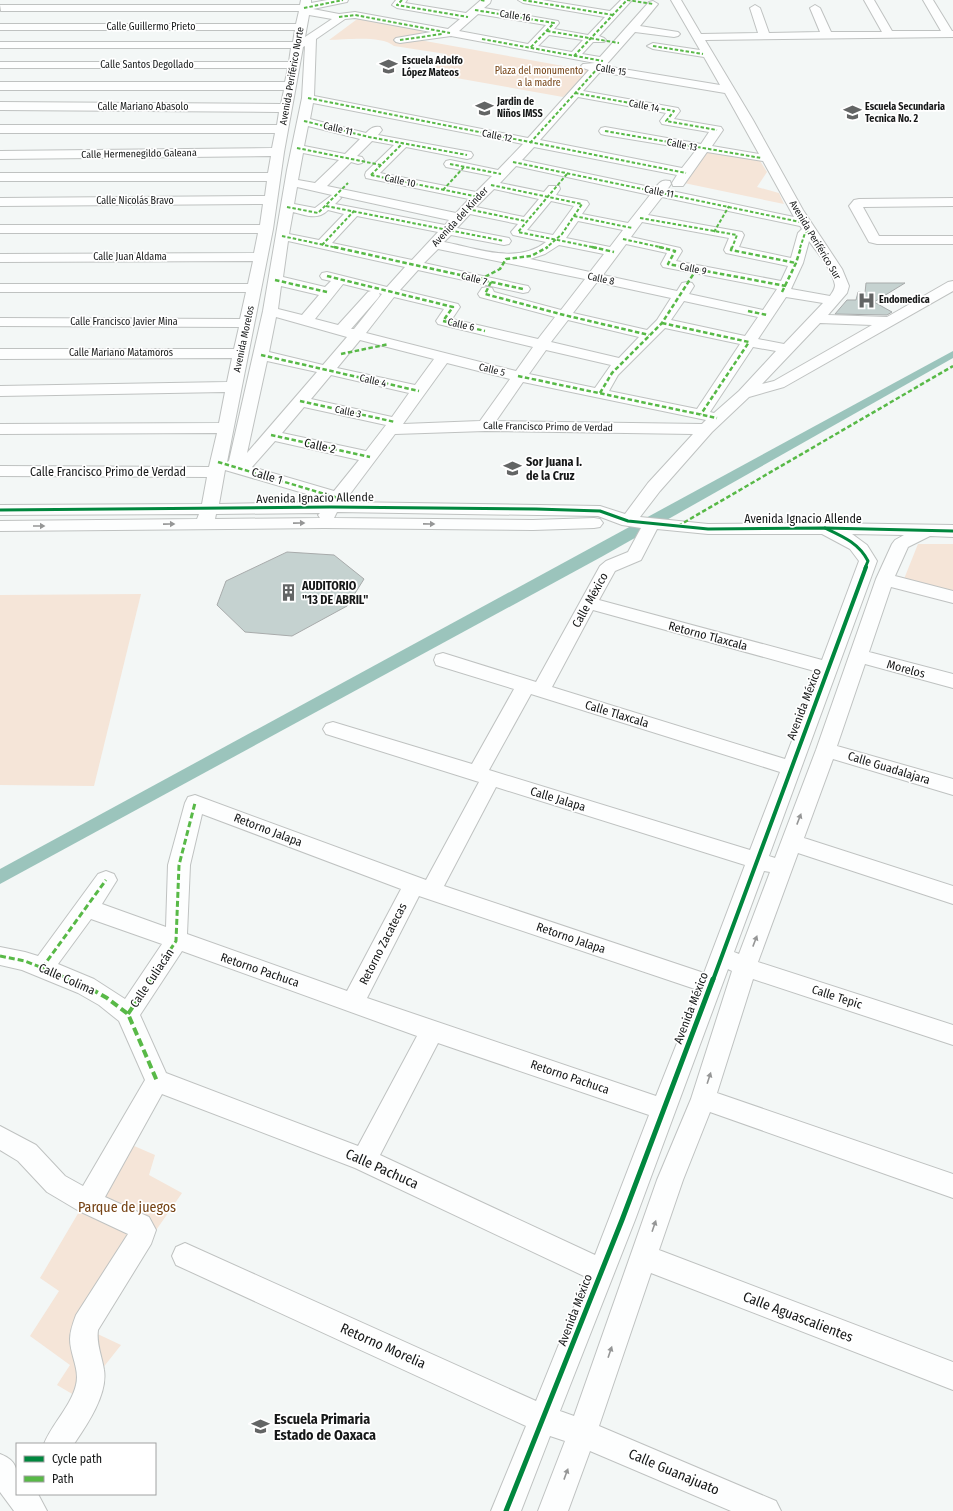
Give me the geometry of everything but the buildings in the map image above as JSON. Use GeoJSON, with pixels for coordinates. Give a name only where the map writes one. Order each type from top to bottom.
{"type":"FeatureCollection","features":[{"type":"Feature","properties":{"kind":"street"},"geometry":{"type":"LineString","coordinates":[[5,0],[0,9],[305,6],[321,2],[343,0]]}},
{"type":"Feature","properties":{"kind":"street","name":"Calle 16"},"geometry":{"type":"LineString","coordinates":[[402,0],[397,5],[472,14],[551,27],[591,38],[619,43]]}},
{"type":"Feature","properties":{"kind":"street"},"geometry":{"type":"LineString","coordinates":[[400,40],[450,33],[472,14],[485,0]]}},
{"type":"Feature","properties":{"kind":"street"},"geometry":{"type":"LineString","coordinates":[[523,0],[613,15]]}},
{"type":"Feature","properties":{"kind":"street"},"geometry":{"type":"LineString","coordinates":[[574,56],[627,0]]}},
{"type":"Feature","properties":{"kind":"street","name":"Avenida del Kinder"},"geometry":{"type":"LineString","coordinates":[[408,264],[434,244],[441,228],[478,197],[517,158],[653,4],[627,0]]}},
{"type":"Feature","properties":{"kind":"street","name":"Avenida Periférico Sur"},"geometry":{"type":"LineString","coordinates":[[621,519],[654,487],[708,420],[744,394],[833,301],[840,293],[842,286],[840,279],[796,210],[747,120],[676,0]]}},
{"type":"Feature","properties":{"kind":"street"},"geometry":{"type":"LineString","coordinates":[[869,0],[889,35]]}},
{"type":"Feature","properties":{"kind":"street"},"geometry":{"type":"LineString","coordinates":[[928,0],[951,34]]}},
{"type":"Feature","properties":{"kind":"street"},"geometry":{"type":"LineString","coordinates":[[305,6],[339,17],[355,15],[574,56],[600,64]]}},
{"type":"Feature","properties":{"kind":"street","name":"Avenida Periférico Norte"},"geometry":{"type":"LineString","coordinates":[[278,152],[305,6]]}},
{"type":"Feature","properties":{"kind":"street"},"geometry":{"type":"LineString","coordinates":[[755,8],[764,36]]}},
{"type":"Feature","properties":{"kind":"street"},"geometry":{"type":"LineString","coordinates":[[815,8],[827,35]]}},
{"type":"Feature","properties":{"kind":"street"},"geometry":{"type":"LineString","coordinates":[[298,45],[338,22],[340,19],[339,17]]}},
{"type":"Feature","properties":{"kind":"street","name":"Calle Guillermo Prieto"},"geometry":{"type":"LineString","coordinates":[[0,27],[301,26]]}},
{"type":"Feature","properties":{"kind":"street"},"geometry":{"type":"LineString","coordinates":[[530,48],[551,27]]}},
{"type":"Feature","properties":{"kind":"street"},"geometry":{"type":"LineString","coordinates":[[632,28],[674,34]]}},
{"type":"Feature","properties":{"kind":"street"},"geometry":{"type":"LineString","coordinates":[[698,37],[951,34]]}},
{"type":"Feature","properties":{"kind":"street"},"geometry":{"type":"LineString","coordinates":[[297,148],[308,98],[311,38]]}},
{"type":"Feature","properties":{"kind":"street","name":"Calle 15"},"geometry":{"type":"LineString","coordinates":[[482,39],[478,44],[479,46],[600,64],[728,90]]}},
{"type":"Feature","properties":{"kind":"street","name":"Calle Guillermo Prieto"},"geometry":{"type":"LineString","coordinates":[[0,45],[298,45]]}},
{"type":"Feature","properties":{"kind":"street"},"geometry":{"type":"LineString","coordinates":[[653,46],[703,54]]}},
{"type":"Feature","properties":{"kind":"street","name":"Calle Santos Degollado"},"geometry":{"type":"LineString","coordinates":[[0,65],[294,65]]}},
{"type":"Feature","properties":{"kind":"street","name":"Calle Santos Degollado"},"geometry":{"type":"LineString","coordinates":[[0,86],[291,86]]}},
{"type":"Feature","properties":{"kind":"street","name":"Calle 14"},"geometry":{"type":"LineString","coordinates":[[575,93],[674,111],[666,121],[717,130],[703,149]]}},
{"type":"Feature","properties":{"kind":"street","name":"Calle 12"},"geometry":{"type":"LineString","coordinates":[[308,98],[686,173]]}},
{"type":"Feature","properties":{"kind":"street","name":"Calle Mariano Abasolo"},"geometry":{"type":"LineString","coordinates":[[0,106],[286,108]]}},
{"type":"Feature","properties":{"kind":"street"},"geometry":{"type":"LineString","coordinates":[[318,188],[391,115]]}},
{"type":"Feature","properties":{"kind":"street","name":"Calle 11"},"geometry":{"type":"LineString","coordinates":[[304,121],[370,137],[403,143],[465,161]]}},
{"type":"Feature","properties":{"kind":"street","name":"Calle Mariano Abasolo"},"geometry":{"type":"LineString","coordinates":[[0,129],[282,129]]}},
{"type":"Feature","properties":{"kind":"street","name":"Calle 13"},"geometry":{"type":"LineString","coordinates":[[604,131],[761,158]]}},
{"type":"Feature","properties":{"kind":"street"},"geometry":{"type":"LineString","coordinates":[[381,165],[403,143]]}},
{"type":"Feature","properties":{"kind":"street","name":"Calle 10"},"geometry":{"type":"LineString","coordinates":[[297,148],[381,165]]}},
{"type":"Feature","properties":{"kind":"street","name":"Avenida Morelos"},"geometry":{"type":"LineString","coordinates":[[239,468],[270,311],[282,230],[297,148]]}},
{"type":"Feature","properties":{"kind":"street"},"geometry":{"type":"LineString","coordinates":[[485,426],[518,376],[632,228],[666,187],[686,173],[703,149]]}},
{"type":"Feature","properties":{"kind":"street","name":"Avenida Morelos"},"geometry":{"type":"LineString","coordinates":[[207,516],[248,323],[266,229],[278,152]]}},
{"type":"Feature","properties":{"kind":"street","name":"Calle Hermenegildo Galeana"},"geometry":{"type":"LineString","coordinates":[[0,155],[278,152]]}},
{"type":"Feature","properties":{"kind":"street"},"geometry":{"type":"LineString","coordinates":[[517,158],[666,187],[796,210]]}},
{"type":"Feature","properties":{"kind":"street","name":"Calle 11"},"geometry":{"type":"LineString","coordinates":[[517,158],[567,174],[666,187],[729,206],[808,227]]}},
{"type":"Feature","properties":{"kind":"street"},"geometry":{"type":"LineString","coordinates":[[450,164],[465,161],[501,174]]}},
{"type":"Feature","properties":{"kind":"street"},"geometry":{"type":"LineString","coordinates":[[443,190],[465,161]]}},
{"type":"Feature","properties":{"kind":"street","name":"Calle 10"},"geometry":{"type":"LineString","coordinates":[[381,165],[371,175],[478,197]]}},
{"type":"Feature","properties":{"kind":"street"},"geometry":{"type":"LineString","coordinates":[[567,174],[525,221],[518,232],[614,252]]}},
{"type":"Feature","properties":{"kind":"street"},"geometry":{"type":"LineString","coordinates":[[287,207],[318,213],[347,182],[328,177],[292,176]]}},
{"type":"Feature","properties":{"kind":"street"},"geometry":{"type":"LineString","coordinates":[[292,176],[318,188],[343,188],[457,214],[525,221]]}},
{"type":"Feature","properties":{"kind":"street","name":"Calle Hermenegildo Galeana"},"geometry":{"type":"LineString","coordinates":[[0,177],[274,177]]}},
{"type":"Feature","properties":{"kind":"street"},"geometry":{"type":"LineString","coordinates":[[485,281],[500,269],[506,259],[533,255],[558,240],[582,204],[491,185]]}},
{"type":"Feature","properties":{"kind":"street","name":"Calle Nicolás Bravo"},"geometry":{"type":"LineString","coordinates":[[0,202],[270,200]]}},
{"type":"Feature","properties":{"kind":"street"},"geometry":{"type":"LineString","coordinates":[[953,202],[859,203],[856,206],[874,239],[953,240]]}},
{"type":"Feature","properties":{"kind":"street"},"geometry":{"type":"LineString","coordinates":[[326,206],[504,241]]}},
{"type":"Feature","properties":{"kind":"street"},"geometry":{"type":"LineString","coordinates":[[714,232],[729,206]]}},
{"type":"Feature","properties":{"kind":"street"},"geometry":{"type":"LineString","coordinates":[[322,245],[354,211]]}},
{"type":"Feature","properties":{"kind":"street"},"geometry":{"type":"LineString","coordinates":[[574,216],[632,228],[714,232],[737,235],[731,250],[796,263]]}},
{"type":"Feature","properties":{"kind":"street"},"geometry":{"type":"LineString","coordinates":[[708,420],[749,342],[784,289],[796,263],[808,227]]}},
{"type":"Feature","properties":{"kind":"street"},"geometry":{"type":"LineString","coordinates":[[341,331],[385,289],[441,228]]}},
{"type":"Feature","properties":{"kind":"street","name":"Calle 9"},"geometry":{"type":"LineString","coordinates":[[632,228],[675,251],[668,264],[833,301]]}},
{"type":"Feature","properties":{"kind":"street"},"geometry":{"type":"LineString","coordinates":[[0,229],[266,229]]}},
{"type":"Feature","properties":{"kind":"street","name":"Calle 7"},"geometry":{"type":"LineString","coordinates":[[282,230],[322,245],[485,281],[485,294],[564,315],[649,335]]}},
{"type":"Feature","properties":{"kind":"street","name":"Calle 8"},"geometry":{"type":"LineString","coordinates":[[434,244],[767,315]]}},
{"type":"Feature","properties":{"kind":"street","name":"Calle Juan Aldama"},"geometry":{"type":"LineString","coordinates":[[0,258],[260,257]]}},
{"type":"Feature","properties":{"kind":"street"},"geometry":{"type":"LineString","coordinates":[[600,393],[612,373],[662,323],[696,270]]}},
{"type":"Feature","properties":{"kind":"street","name":"Calle 6"},"geometry":{"type":"LineString","coordinates":[[327,292],[334,277],[385,289],[453,307],[443,321],[622,364]]}},
{"type":"Feature","properties":{"kind":"street"},"geometry":{"type":"LineString","coordinates":[[275,280],[327,292],[305,321]]}},
{"type":"Feature","properties":{"kind":"street"},"geometry":{"type":"LineString","coordinates":[[485,281],[523,289]]}},
{"type":"Feature","properties":{"kind":"street"},"geometry":{"type":"LineString","coordinates":[[744,394],[779,384],[953,285]]}},
{"type":"Feature","properties":{"kind":"street"},"geometry":{"type":"LineString","coordinates":[[0,288],[254,288]]}},
{"type":"Feature","properties":{"kind":"street"},"geometry":{"type":"LineString","coordinates":[[239,468],[271,435],[357,335],[385,289]]}},
{"type":"Feature","properties":{"kind":"street","name":"Calle 5"},"geometry":{"type":"LineString","coordinates":[[270,311],[443,358],[518,376],[600,393],[708,420]]}},
{"type":"Feature","properties":{"kind":"street"},"geometry":{"type":"LineString","coordinates":[[816,319],[890,321]]}},
{"type":"Feature","properties":{"kind":"street","name":"Calle Francisco Javier Mina"},"geometry":{"type":"LineString","coordinates":[[0,322],[248,323]]}},
{"type":"Feature","properties":{"kind":"street"},"geometry":{"type":"LineString","coordinates":[[662,323],[786,350]]}},
{"type":"Feature","properties":{"kind":"street"},"geometry":{"type":"LineString","coordinates":[[341,354],[389,344]]}},
{"type":"Feature","properties":{"kind":"street","name":"Calle Mariano Matamoros"},"geometry":{"type":"LineString","coordinates":[[0,354],[241,353]]}},
{"type":"Feature","properties":{"kind":"street"},"geometry":{"type":"LineString","coordinates":[[261,355],[327,370]]}},
{"type":"Feature","properties":{"kind":"street"},"geometry":{"type":"LineString","coordinates":[[324,523],[334,502],[370,457],[443,358]]}},
{"type":"Feature","properties":{"kind":"street","name":"Calle 4"},"geometry":{"type":"LineString","coordinates":[[327,370],[419,391]]}},
{"type":"Feature","properties":{"kind":"street"},"geometry":{"type":"LineString","coordinates":[[0,391],[234,387]]}},
{"type":"Feature","properties":{"kind":"street","name":"Calle 3"},"geometry":{"type":"LineString","coordinates":[[300,401],[393,426]]}},
{"type":"Feature","properties":{"kind":"street","name":"Calle Francisco Primo de Verdad"},"geometry":{"type":"LineString","coordinates":[[393,426],[485,426],[708,420]]}},
{"type":"Feature","properties":{"kind":"street"},"geometry":{"type":"LineString","coordinates":[[0,429],[225,428]]}},
{"type":"Feature","properties":{"kind":"street","name":"Calle 2"},"geometry":{"type":"LineString","coordinates":[[271,435],[370,457]]}},
{"type":"Feature","properties":{"kind":"street","name":"Calle Francisco Primo de Verdad"},"geometry":{"type":"LineString","coordinates":[[0,471],[217,467]]}},
{"type":"Feature","properties":{"kind":"street","name":"Calle 1"},"geometry":{"type":"LineString","coordinates":[[217,467],[239,468],[334,502]]}},
{"type":"Feature","properties":{"kind":"street","name":"Avenida Ignacio Allende"},"geometry":{"type":"LineString","coordinates":[[0,526],[207,516],[334,502],[600,512],[621,519],[708,529],[825,528],[953,531]]}},
{"type":"Feature","properties":{"kind":"street","name":"Avenida Ignacio Allende"},"geometry":{"type":"LineString","coordinates":[[0,510],[207,516],[324,523],[533,525],[599,523],[621,519]]}},
{"type":"Feature","properties":{"kind":"street","name":"Calle México"},"geometry":{"type":"LineString","coordinates":[[533,688],[588,603],[609,566],[631,560],[635,556],[651,525]]}},
{"type":"Feature","properties":{"kind":"street","name":"Avenida México"},"geometry":{"type":"LineString","coordinates":[[506,1511],[622,1220],[868,561],[865,553],[859,547],[825,528]]}},
{"type":"Feature","properties":{"kind":"street"},"geometry":{"type":"LineString","coordinates":[[553,1511],[582,1433],[670,1180],[703,1099],[745,967],[826,750],[885,579],[902,544],[926,531]]}},
{"type":"Feature","properties":{"kind":"street"},"geometry":{"type":"LineString","coordinates":[[885,579],[953,597]]}},
{"type":"Feature","properties":{"kind":"street","name":"Retorno Tlaxcala"},"geometry":{"type":"LineString","coordinates":[[588,603],[829,668]]}},
{"type":"Feature","properties":{"kind":"street","name":"Morelos"},"geometry":{"type":"LineString","coordinates":[[858,656],[953,681]]}},
{"type":"Feature","properties":{"kind":"street","name":"Calle Tlaxcala"},"geometry":{"type":"LineString","coordinates":[[443,660],[790,768]]}},
{"type":"Feature","properties":{"kind":"street"},"geometry":{"type":"LineString","coordinates":[[422,888],[533,688]]}},
{"type":"Feature","properties":{"kind":"street","name":"Calle Jalapa"},"geometry":{"type":"LineString","coordinates":[[333,729],[782,868]]}},
{"type":"Feature","properties":{"kind":"street","name":"Calle Guadalajara"},"geometry":{"type":"LineString","coordinates":[[826,750],[953,787]]}},
{"type":"Feature","properties":{"kind":"street","name":"Retorno Jalapa"},"geometry":{"type":"LineString","coordinates":[[195,803],[422,888],[711,985]]}},
{"type":"Feature","properties":{"kind":"street","name":"Calle Culiacán"},"geometry":{"type":"LineString","coordinates":[[157,1081],[128,1014],[176,941],[179,865],[195,803]]}},
{"type":"Feature","properties":{"kind":"street"},"geometry":{"type":"LineString","coordinates":[[791,842],[953,895]]}},
{"type":"Feature","properties":{"kind":"street"},"geometry":{"type":"LineString","coordinates":[[42,968],[106,880]]}},
{"type":"Feature","properties":{"kind":"street","name":"Retorno Zacatecas"},"geometry":{"type":"LineString","coordinates":[[353,1002],[422,888]]}},
{"type":"Feature","properties":{"kind":"street","name":"Retorno Pachuca"},"geometry":{"type":"LineString","coordinates":[[87,908],[432,1031],[663,1109]]}},
{"type":"Feature","properties":{"kind":"street","name":"Calle Tepic"},"geometry":{"type":"LineString","coordinates":[[722,955],[745,967],[953,1035]]}},
{"type":"Feature","properties":{"kind":"street","name":"Calle Colima"},"geometry":{"type":"LineString","coordinates":[[0,956],[25,961],[86,986],[107,998],[128,1014]]}},
{"type":"Feature","properties":{"kind":"street"},"geometry":{"type":"LineString","coordinates":[[364,1160],[432,1031]]}},
{"type":"Feature","properties":{"kind":"street"},"geometry":{"type":"LineString","coordinates":[[88,1202],[157,1081]]}},
{"type":"Feature","properties":{"kind":"street","name":"Calle Pachuca"},"geometry":{"type":"LineString","coordinates":[[157,1081],[364,1160],[601,1271]]}},
{"type":"Feature","properties":{"kind":"street"},"geometry":{"type":"LineString","coordinates":[[703,1099],[953,1186]]}},
{"type":"Feature","properties":{"kind":"street"},"geometry":{"type":"LineString","coordinates":[[0,1137],[27,1153],[56,1184],[88,1202],[140,1226],[143,1230],[142,1235],[84,1330],[83,1344],[91,1375],[90,1387],[59,1443]]}},
{"type":"Feature","properties":{"kind":"street","name":"Retorno Morelia"},"geometry":{"type":"LineString","coordinates":[[184,1256],[543,1419],[582,1433]]}},
{"type":"Feature","properties":{"kind":"street","name":"Calle Aguascalientes"},"geometry":{"type":"LineString","coordinates":[[643,1257],[953,1376]]}},
{"type":"Feature","properties":{"kind":"street","name":"Calle Guanajuato"},"geometry":{"type":"LineString","coordinates":[[582,1433],[766,1511]]}},
{"type":"Feature","properties":{"kind":"street"},"geometry":{"type":"LineString","coordinates":[[0,1468],[16,1488]]}},
{"type":"Feature","properties":{"kind":"green space","name":"Plaza del monumento a la madre"},"geometry":{"type":"Polygon","coordinates":[[[360,17],[425,30],[414,39],[591,71],[563,97],[428,73],[446,54],[394,46],[380,40],[372,39],[329,40],[360,17]]]}},
{"type":"Feature","properties":{"kind":"green space"},"geometry":{"type":"Polygon","coordinates":[[[706,151],[759,159],[767,172],[757,187],[779,193],[784,204],[684,183],[706,151]]]}},
{"type":"Feature","properties":{"kind":"green space"},"geometry":{"type":"Polygon","coordinates":[[[918,544],[953,544],[953,591],[904,579],[918,544]]]}},
{"type":"Feature","properties":{"kind":"green space"},"geometry":{"type":"Polygon","coordinates":[[[141,594],[94,786],[0,785],[0,595],[141,594]]]}},
{"type":"Feature","properties":{"kind":"green space","name":"Parque de juegos"},"geometry":{"type":"Polygon","coordinates":[[[125,1142],[155,1155],[149,1175],[182,1193],[87,1329],[121,1345],[79,1398],[57,1385],[70,1365],[30,1336],[59,1291],[40,1278],[83,1205],[125,1142]]]}},
{"type":"Feature","properties":{"kind":"shaded area"},"geometry":{"type":"Polygon","coordinates":[[[953,351],[953,358],[603,556],[0,884],[0,869],[953,351]]]}},
{"type":"Feature","properties":{"kind":"marked path"},"geometry":{"type":"LineString","coordinates":[[304,8],[343,0]]}},
{"type":"Feature","properties":{"kind":"marked path"},"geometry":{"type":"LineString","coordinates":[[402,0],[397,5],[468,17]]}},
{"type":"Feature","properties":{"kind":"marked path"},"geometry":{"type":"LineString","coordinates":[[481,0],[486,1]]}},
{"type":"Feature","properties":{"kind":"marked path"},"geometry":{"type":"LineString","coordinates":[[523,0],[613,15]]}},
{"type":"Feature","properties":{"kind":"marked path"},"geometry":{"type":"LineString","coordinates":[[627,0],[653,4]]}},
{"type":"Feature","properties":{"kind":"marked path"},"geometry":{"type":"LineString","coordinates":[[574,56],[627,0]]}},
{"type":"Feature","properties":{"kind":"marked path"},"geometry":{"type":"LineString","coordinates":[[475,10],[554,23],[530,48]]}},
{"type":"Feature","properties":{"kind":"marked path"},"geometry":{"type":"LineString","coordinates":[[339,17],[355,15],[450,33]]}},
{"type":"Feature","properties":{"kind":"marked path"},"geometry":{"type":"LineString","coordinates":[[547,31],[619,43]]}},
{"type":"Feature","properties":{"kind":"marked path"},"geometry":{"type":"LineString","coordinates":[[400,40],[442,34]]}},
{"type":"Feature","properties":{"kind":"marked path"},"geometry":{"type":"LineString","coordinates":[[482,39],[603,61]]}},
{"type":"Feature","properties":{"kind":"marked path"},"geometry":{"type":"LineString","coordinates":[[653,46],[703,54]]}},
{"type":"Feature","properties":{"kind":"marked path"},"geometry":{"type":"LineString","coordinates":[[530,143],[598,68]]}},
{"type":"Feature","properties":{"kind":"marked path"},"geometry":{"type":"LineString","coordinates":[[575,93],[674,111],[666,121],[717,130]]}},
{"type":"Feature","properties":{"kind":"marked path"},"geometry":{"type":"LineString","coordinates":[[308,98],[686,173]]}},
{"type":"Feature","properties":{"kind":"marked path"},"geometry":{"type":"LineString","coordinates":[[304,121],[369,137],[467,155]]}},
{"type":"Feature","properties":{"kind":"marked path"},"geometry":{"type":"LineString","coordinates":[[605,131],[761,158]]}},
{"type":"Feature","properties":{"kind":"marked path"},"geometry":{"type":"LineString","coordinates":[[371,175],[403,143]]}},
{"type":"Feature","properties":{"kind":"marked path"},"geometry":{"type":"LineString","coordinates":[[297,148],[381,165]]}},
{"type":"Feature","properties":{"kind":"marked path"},"geometry":{"type":"LineString","coordinates":[[513,162],[805,223]]}},
{"type":"Feature","properties":{"kind":"marked path"},"geometry":{"type":"LineString","coordinates":[[450,164],[501,174]]}},
{"type":"Feature","properties":{"kind":"marked path"},"geometry":{"type":"LineString","coordinates":[[443,190],[464,167]]}},
{"type":"Feature","properties":{"kind":"marked path"},"geometry":{"type":"LineString","coordinates":[[567,174],[518,232],[614,252]]}},
{"type":"Feature","properties":{"kind":"marked path"},"geometry":{"type":"LineString","coordinates":[[371,175],[479,197]]}},
{"type":"Feature","properties":{"kind":"marked path"},"geometry":{"type":"LineString","coordinates":[[287,207],[318,213],[348,183]]}},
{"type":"Feature","properties":{"kind":"marked path"},"geometry":{"type":"LineString","coordinates":[[479,280],[500,269],[506,259],[531,256],[543,251],[562,234],[582,204],[491,185]]}},
{"type":"Feature","properties":{"kind":"marked path"},"geometry":{"type":"LineString","coordinates":[[326,206],[504,241]]}},
{"type":"Feature","properties":{"kind":"marked path"},"geometry":{"type":"LineString","coordinates":[[714,232],[729,206]]}},
{"type":"Feature","properties":{"kind":"marked path"},"geometry":{"type":"LineString","coordinates":[[467,209],[525,221]]}},
{"type":"Feature","properties":{"kind":"marked path"},"geometry":{"type":"LineString","coordinates":[[322,245],[354,211]]}},
{"type":"Feature","properties":{"kind":"marked path"},"geometry":{"type":"LineString","coordinates":[[574,216],[632,228]]}},
{"type":"Feature","properties":{"kind":"marked path"},"geometry":{"type":"LineString","coordinates":[[640,218],[737,235],[731,250],[796,263]]}},
{"type":"Feature","properties":{"kind":"marked path"},"geometry":{"type":"LineString","coordinates":[[782,292],[796,263],[805,233],[810,231]]}},
{"type":"Feature","properties":{"kind":"marked path"},"geometry":{"type":"LineString","coordinates":[[282,236],[523,289]]}},
{"type":"Feature","properties":{"kind":"marked path"},"geometry":{"type":"LineString","coordinates":[[623,239],[675,251],[668,264],[786,286]]}},
{"type":"Feature","properties":{"kind":"marked path"},"geometry":{"type":"LineString","coordinates":[[600,393],[612,373],[662,323],[696,270]]}},
{"type":"Feature","properties":{"kind":"marked path"},"geometry":{"type":"LineString","coordinates":[[327,276],[453,307],[443,321],[485,331]]}},
{"type":"Feature","properties":{"kind":"marked path"},"geometry":{"type":"LineString","coordinates":[[275,280],[327,292]]}},
{"type":"Feature","properties":{"kind":"marked path"},"geometry":{"type":"LineString","coordinates":[[491,282],[485,294],[564,315],[649,335]]}},
{"type":"Feature","properties":{"kind":"marked path"},"geometry":{"type":"LineString","coordinates":[[748,311],[767,315]]}},
{"type":"Feature","properties":{"kind":"marked path"},"geometry":{"type":"LineString","coordinates":[[662,323],[749,342],[701,414]]}},
{"type":"Feature","properties":{"kind":"marked path"},"geometry":{"type":"LineString","coordinates":[[341,354],[389,344]]}},
{"type":"Feature","properties":{"kind":"marked path"},"geometry":{"type":"LineString","coordinates":[[261,355],[419,391]]}},
{"type":"Feature","properties":{"kind":"marked path"},"geometry":{"type":"LineString","coordinates":[[678,526],[953,366]]}},
{"type":"Feature","properties":{"kind":"marked path"},"geometry":{"type":"LineString","coordinates":[[518,376],[717,418]]}},
{"type":"Feature","properties":{"kind":"marked path"},"geometry":{"type":"LineString","coordinates":[[300,401],[395,422]]}},
{"type":"Feature","properties":{"kind":"marked path"},"geometry":{"type":"LineString","coordinates":[[271,435],[370,457]]}},
{"type":"Feature","properties":{"kind":"marked path"},"geometry":{"type":"LineString","coordinates":[[218,462],[338,498]]}},
{"type":"Feature","properties":{"kind":"marked path"},"geometry":{"type":"LineString","coordinates":[[128,1014],[176,941],[179,865],[195,803]]}},
{"type":"Feature","properties":{"kind":"marked path"},"geometry":{"type":"LineString","coordinates":[[42,968],[106,880]]}},
{"type":"Feature","properties":{"kind":"marked path"},"geometry":{"type":"LineString","coordinates":[[0,956],[25,961],[86,986],[107,998],[128,1014],[157,1081]]}},
{"type":"Feature","properties":{"kind":"cycle path"},"geometry":{"type":"LineString","coordinates":[[0,510],[331,507],[536,509],[600,511],[628,521],[708,529],[825,528],[953,531]]}},
{"type":"Feature","properties":{"kind":"cycle path"},"geometry":{"type":"LineString","coordinates":[[506,1511],[622,1220],[868,561],[861,549],[856,545],[844,537],[825,528]]}},
{"type":"Feature","properties":{"kind":"place","name":"Escuela Adolfo López Mateos"},"geometry":{"type":"Point","coordinates":[389,67]}},
{"type":"Feature","properties":{"kind":"place","name":"Jardin de Niños IMSS"},"geometry":{"type":"Point","coordinates":[484,108]}},
{"type":"Feature","properties":{"kind":"place","name":"Escuela Secundaria Tecnica No. 2"},"geometry":{"type":"Point","coordinates":[852,113]}},
{"type":"Feature","properties":{"kind":"place","name":"Endomedica"},"geometry":{"type":"Point","coordinates":[866,300]}},
{"type":"Feature","properties":{"kind":"place","name":"Sor Juana I. de la Cruz"},"geometry":{"type":"Point","coordinates":[513,469]}},
{"type":"Feature","properties":{"kind":"place","name":"AUDITORIO \"13 DE ABRIL\""},"geometry":{"type":"Point","coordinates":[289,593]}},
{"type":"Feature","properties":{"kind":"place","name":"Escuela Primaria Estado de Oaxaca"},"geometry":{"type":"Point","coordinates":[261,1427]}}]}
